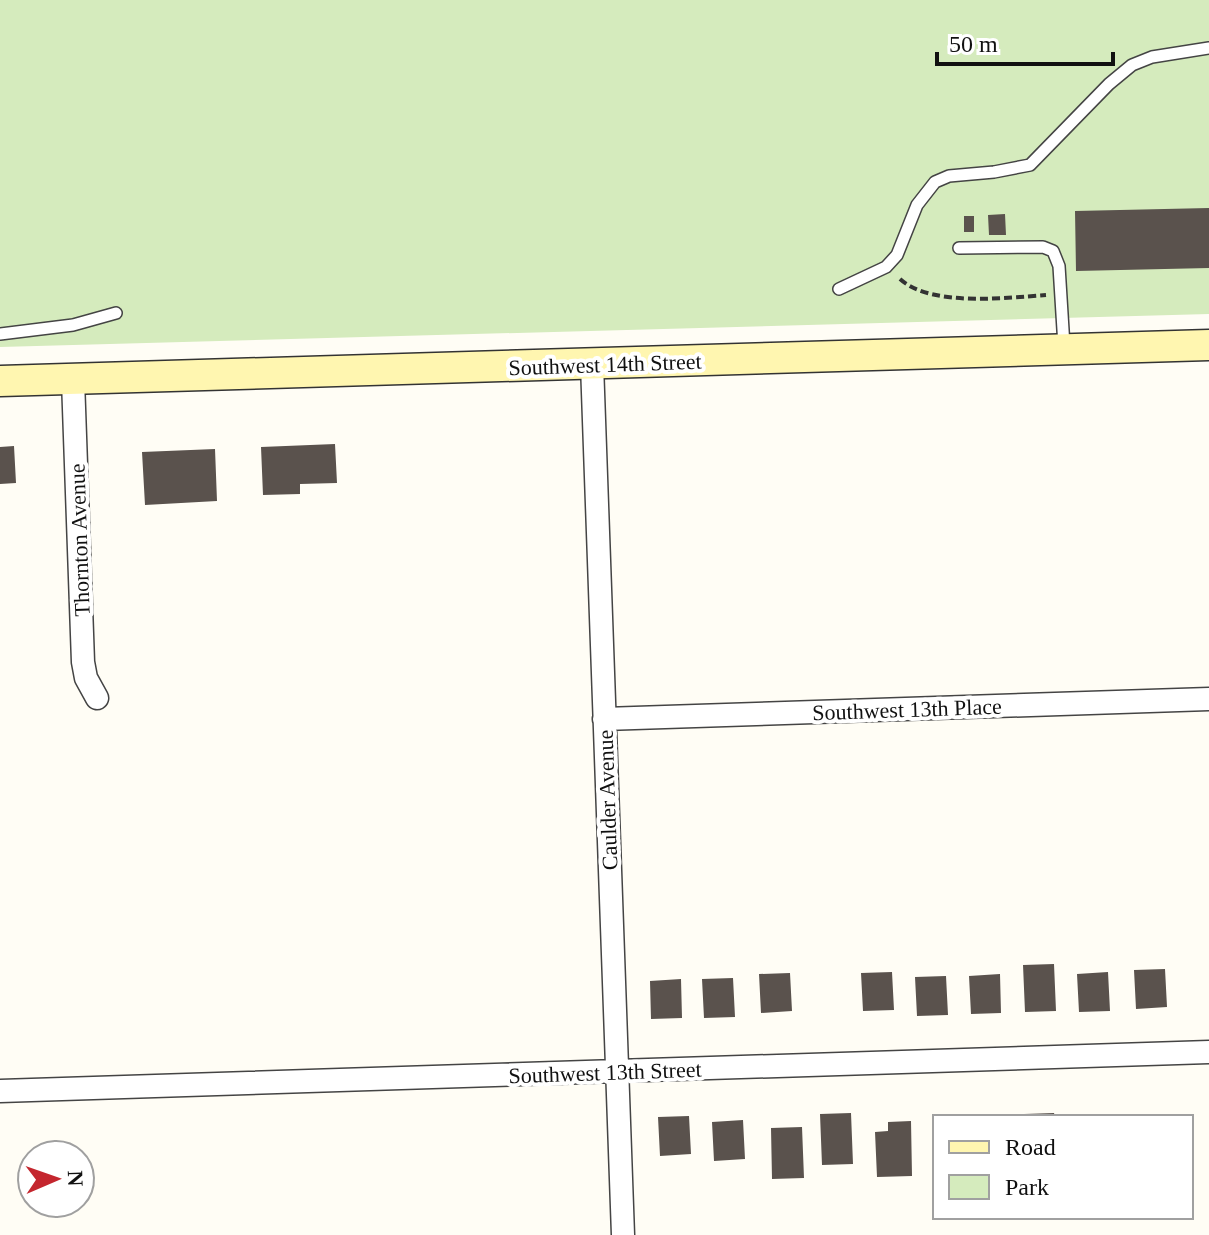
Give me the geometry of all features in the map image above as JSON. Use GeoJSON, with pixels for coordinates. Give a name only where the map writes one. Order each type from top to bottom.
{"type":"FeatureCollection","features":[{"type":"Feature","properties":{"kind":"street","name":"Southwest 14th Street"},"geometry":{"type":"LineString","coordinates":[[0,381],[1209,345]]}},
{"type":"Feature","properties":{"kind":"street","name":"Caulder Avenue"},"geometry":{"type":"LineString","coordinates":[[592,364],[623,1235]]}},
{"type":"Feature","properties":{"kind":"street","name":"Thornton Avenue"},"geometry":{"type":"LineString","coordinates":[[73,380],[83,662],[86,678],[97,698]]}},
{"type":"Feature","properties":{"kind":"street","name":"Southwest 13th Place"},"geometry":{"type":"LineString","coordinates":[[604,719],[1209,699]]}},
{"type":"Feature","properties":{"kind":"street","name":"Southwest 13th Street"},"geometry":{"type":"LineString","coordinates":[[0,1091],[1209,1052]]}},
{"type":"Feature","properties":{"kind":"lane"},"geometry":{"type":"LineString","coordinates":[[839,289],[886,267],[897,255],[917,205],[935,182],[949,176],[1030,165],[1109,84],[1132,65],[1152,57],[1209,48]]}},
{"type":"Feature","properties":{"kind":"lane"},"geometry":{"type":"LineString","coordinates":[[959,248],[1043,247],[1053,251],[1059,266],[1065,350]]}},
{"type":"Feature","properties":{"kind":"lane"},"geometry":{"type":"LineString","coordinates":[[0,334],[73,325],[116,313]]}},
{"type":"Feature","properties":{"kind":"path"},"geometry":{"type":"LineString","coordinates":[[886,267],[910,288],[942,296],[1009,297],[1057,293]]}},
{"type":"Feature","properties":{"kind":"green space"},"geometry":{"type":"Polygon","coordinates":[[[0,0],[1209,0],[1209,314],[0,347],[0,0]]]}},
{"type":"Feature","properties":{"kind":"building"},"geometry":{"type":"Polygon","coordinates":[[[1209,208],[1209,268],[1076,271],[1075,211],[1209,208]]]}},
{"type":"Feature","properties":{"kind":"building"},"geometry":{"type":"Polygon","coordinates":[[[1005,214],[1006,235],[989,235],[988,215],[1005,214]]]}},
{"type":"Feature","properties":{"kind":"building"},"geometry":{"type":"Polygon","coordinates":[[[964,216],[974,216],[974,232],[964,232],[964,216]]]}},
{"type":"Feature","properties":{"kind":"building"},"geometry":{"type":"Polygon","coordinates":[[[335,444],[337,483],[300,484],[300,494],[263,495],[261,447],[335,444]]]}},
{"type":"Feature","properties":{"kind":"building"},"geometry":{"type":"Polygon","coordinates":[[[14,446],[16,483],[0,484],[0,447],[14,446]]]}},
{"type":"Feature","properties":{"kind":"building"},"geometry":{"type":"Polygon","coordinates":[[[215,449],[217,501],[145,505],[142,452],[215,449]]]}},
{"type":"Feature","properties":{"kind":"building"},"geometry":{"type":"Polygon","coordinates":[[[1054,964],[1056,1011],[1025,1012],[1023,965],[1054,964]]]}},
{"type":"Feature","properties":{"kind":"building"},"geometry":{"type":"Polygon","coordinates":[[[1165,969],[1167,1007],[1136,1009],[1134,970],[1165,969]]]}},
{"type":"Feature","properties":{"kind":"building"},"geometry":{"type":"Polygon","coordinates":[[[892,972],[894,1010],[863,1011],[861,973],[892,972]]]}},
{"type":"Feature","properties":{"kind":"building"},"geometry":{"type":"Polygon","coordinates":[[[1108,972],[1110,1011],[1079,1012],[1077,974],[1108,972]]]}},
{"type":"Feature","properties":{"kind":"building"},"geometry":{"type":"Polygon","coordinates":[[[790,973],[792,1011],[761,1013],[759,974],[790,973]]]}},
{"type":"Feature","properties":{"kind":"building"},"geometry":{"type":"Polygon","coordinates":[[[1000,974],[1001,1013],[971,1014],[969,976],[1000,974]]]}},
{"type":"Feature","properties":{"kind":"building"},"geometry":{"type":"Polygon","coordinates":[[[946,976],[948,1015],[917,1016],[915,977],[946,976]]]}},
{"type":"Feature","properties":{"kind":"building"},"geometry":{"type":"Polygon","coordinates":[[[733,978],[735,1017],[704,1018],[702,979],[733,978]]]}},
{"type":"Feature","properties":{"kind":"building"},"geometry":{"type":"Polygon","coordinates":[[[681,979],[682,1018],[651,1019],[650,981],[681,979]]]}},
{"type":"Feature","properties":{"kind":"building"},"geometry":{"type":"Polygon","coordinates":[[[851,1113],[853,1164],[822,1165],[820,1114],[851,1113]]]}},
{"type":"Feature","properties":{"kind":"building"},"geometry":{"type":"Polygon","coordinates":[[[1054,1113],[1054,1115],[1024,1115],[1054,1113]]]}},
{"type":"Feature","properties":{"kind":"building"},"geometry":{"type":"Polygon","coordinates":[[[689,1116],[691,1154],[660,1156],[658,1117],[689,1116]]]}},
{"type":"Feature","properties":{"kind":"building"},"geometry":{"type":"Polygon","coordinates":[[[743,1120],[745,1159],[714,1161],[712,1122],[743,1120]]]}},
{"type":"Feature","properties":{"kind":"building"},"geometry":{"type":"Polygon","coordinates":[[[911,1121],[912,1176],[877,1177],[875,1132],[888,1131],[888,1122],[911,1121]]]}},
{"type":"Feature","properties":{"kind":"building"},"geometry":{"type":"Polygon","coordinates":[[[802,1127],[804,1178],[772,1179],[771,1128],[802,1127]]]}}]}
